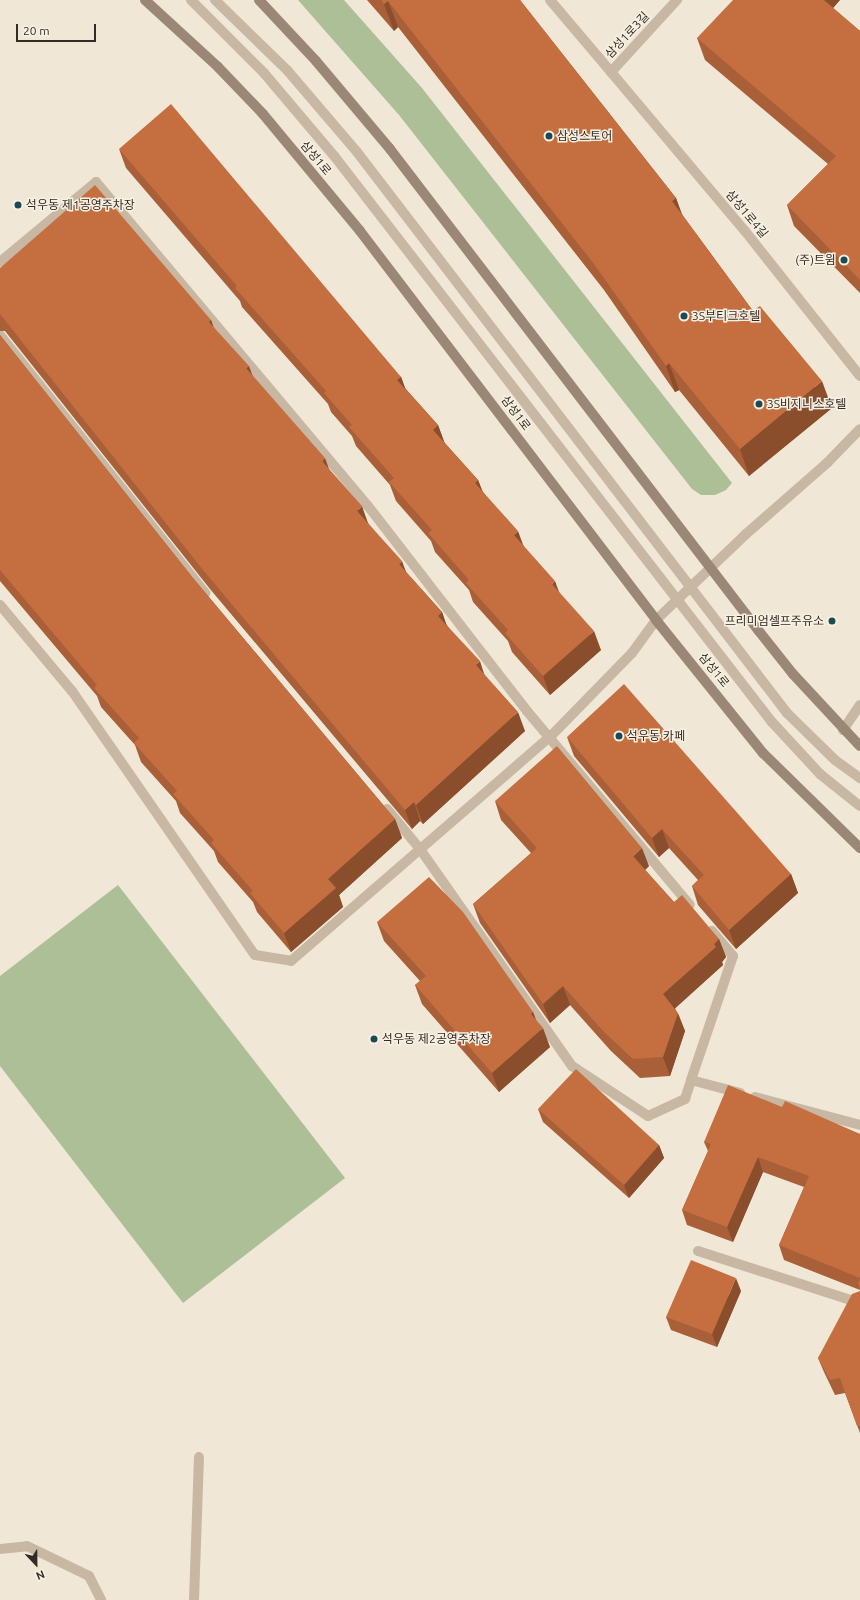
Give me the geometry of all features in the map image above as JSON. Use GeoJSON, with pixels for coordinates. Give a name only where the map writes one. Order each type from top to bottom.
{"type":"FeatureCollection","features":[{"type":"Feature","properties":{"kind":"street","name":"삼성1로"},"geometry":{"type":"LineString","coordinates":[[145,0],[218,67],[264,114],[355,225],[656,620],[763,752],[860,848]]}},
{"type":"Feature","properties":{"kind":"street"},"geometry":{"type":"LineString","coordinates":[[191,0],[264,73],[335,157],[771,720],[820,774],[860,806]]}},
{"type":"Feature","properties":{"kind":"street"},"geometry":{"type":"LineString","coordinates":[[215,0],[287,70],[357,152],[787,713],[835,760],[860,778]]}},
{"type":"Feature","properties":{"kind":"street"},"geometry":{"type":"LineString","coordinates":[[259,0],[316,61],[390,149],[710,568],[793,674],[843,730],[860,746]]}},
{"type":"Feature","properties":{"kind":"street","name":"삼성1로3길"},"geometry":{"type":"LineString","coordinates":[[550,0],[611,72],[677,0]]}},
{"type":"Feature","properties":{"kind":"street","name":"삼성1로4길"},"geometry":{"type":"LineString","coordinates":[[611,72],[746,231],[860,376]]}},
{"type":"Feature","properties":{"kind":"street"},"geometry":{"type":"LineString","coordinates":[[0,262],[96,182],[368,506],[527,712],[550,736],[733,956],[685,1099],[648,1116],[572,1066],[420,849],[379,800]]}},
{"type":"Feature","properties":{"kind":"street"},"geometry":{"type":"LineString","coordinates":[[0,335],[210,599]]}},
{"type":"Feature","properties":{"kind":"street"},"geometry":{"type":"LineString","coordinates":[[0,605],[72,691],[255,955],[291,961],[550,736],[632,653],[656,620],[746,534],[827,463],[860,429]]}},
{"type":"Feature","properties":{"kind":"street"},"geometry":{"type":"LineString","coordinates":[[843,730],[860,705]]}},
{"type":"Feature","properties":{"kind":"street"},"geometry":{"type":"LineString","coordinates":[[691,1080],[860,1125]]}},
{"type":"Feature","properties":{"kind":"street"},"geometry":{"type":"LineString","coordinates":[[698,1251],[860,1303]]}},
{"type":"Feature","properties":{"kind":"street"},"geometry":{"type":"LineString","coordinates":[[194,1600],[199,1457]]}},
{"type":"Feature","properties":{"kind":"street"},"geometry":{"type":"LineString","coordinates":[[0,1549],[27,1546],[89,1576],[101,1600]]}},
{"type":"Feature","properties":{"kind":"green space"},"geometry":{"type":"Polygon","coordinates":[[[298,0],[344,0],[422,88],[732,483],[726,490],[715,495],[701,495],[692,489],[399,115],[298,0]]]}},
{"type":"Feature","properties":{"kind":"green space"},"geometry":{"type":"Polygon","coordinates":[[[118,885],[345,1178],[183,1303],[0,1066],[0,976],[118,885]]]}},
{"type":"Feature","properties":{"kind":"building"},"geometry":{"type":"Polygon","coordinates":[[[381,0],[520,0],[676,198],[672,201],[753,311],[760,306],[822,381],[740,449],[669,363],[666,366],[594,264],[388,1],[384,4],[381,0]]]}},
{"type":"Feature","properties":{"kind":"building"},"geometry":{"type":"Polygon","coordinates":[[[733,0],[824,0],[860,31],[860,280],[787,205],[836,156],[697,38],[733,0]]]}},
{"type":"Feature","properties":{"kind":"building"},"geometry":{"type":"Polygon","coordinates":[[[171,104],[401,377],[397,380],[438,425],[433,430],[478,480],[475,483],[518,531],[514,535],[555,581],[552,584],[594,631],[543,676],[505,633],[508,630],[466,583],[469,580],[428,533],[432,530],[389,482],[394,478],[349,427],[352,425],[324,393],[326,391],[235,288],[237,286],[119,149],[171,104]]]}},
{"type":"Feature","properties":{"kind":"building"},"geometry":{"type":"Polygon","coordinates":[[[95,185],[211,320],[209,322],[249,366],[246,368],[325,458],[322,461],[362,506],[357,511],[402,561],[399,564],[442,612],[438,616],[480,661],[476,665],[518,712],[416,805],[414,802],[405,810],[203,570],[0,314],[0,268],[95,185]]]}},
{"type":"Feature","properties":{"kind":"building"},"geometry":{"type":"Polygon","coordinates":[[[0,335],[193,578],[395,819],[328,879],[336,888],[284,933],[250,893],[253,891],[211,843],[214,840],[173,794],[177,791],[134,743],[139,738],[94,688],[97,685],[0,570],[0,335]]]}},
{"type":"Feature","properties":{"kind":"building"},"geometry":{"type":"Polygon","coordinates":[[[624,684],[791,874],[729,930],[692,886],[704,875],[662,829],[652,838],[567,737],[624,684]]]}},
{"type":"Feature","properties":{"kind":"building"},"geometry":{"type":"Polygon","coordinates":[[[557,746],[642,848],[633,856],[674,902],[682,895],[719,939],[714,944],[716,947],[663,994],[678,1013],[663,1057],[633,1059],[604,1032],[563,986],[543,1004],[473,904],[537,848],[495,801],[557,746]]]}},
{"type":"Feature","properties":{"kind":"building"},"geometry":{"type":"Polygon","coordinates":[[[429,877],[463,912],[533,1012],[531,1014],[543,1028],[492,1073],[415,985],[426,976],[377,922],[429,877]]]}},
{"type":"Feature","properties":{"kind":"building"},"geometry":{"type":"Polygon","coordinates":[[[576,1069],[659,1145],[624,1185],[538,1109],[576,1069]]]}},
{"type":"Feature","properties":{"kind":"building"},"geometry":{"type":"Polygon","coordinates":[[[728,1085],[782,1107],[785,1101],[860,1134],[860,1278],[779,1245],[809,1176],[758,1157],[727,1227],[682,1210],[711,1144],[704,1142],[728,1085]]]}},
{"type":"Feature","properties":{"kind":"building"},"geometry":{"type":"Polygon","coordinates":[[[691,1260],[736,1278],[712,1334],[666,1317],[691,1260]]]}},
{"type":"Feature","properties":{"kind":"building"},"geometry":{"type":"Polygon","coordinates":[[[860,1291],[860,1426],[857,1426],[840,1378],[830,1380],[818,1358],[852,1294],[860,1291]]]}},
{"type":"Feature","properties":{"kind":"place","name":"삼성스토어"},"geometry":{"type":"Point","coordinates":[549,136]}},
{"type":"Feature","properties":{"kind":"place","name":"석우동 제1공영주차장"},"geometry":{"type":"Point","coordinates":[18,205]}},
{"type":"Feature","properties":{"kind":"place","name":"(주)트윔"},"geometry":{"type":"Point","coordinates":[844,260]}},
{"type":"Feature","properties":{"kind":"place","name":"3S부티크호텔"},"geometry":{"type":"Point","coordinates":[684,316]}},
{"type":"Feature","properties":{"kind":"place","name":"3S비지니스호텔"},"geometry":{"type":"Point","coordinates":[759,404]}},
{"type":"Feature","properties":{"kind":"place","name":"프리미엄셀프주유소"},"geometry":{"type":"Point","coordinates":[832,621]}},
{"type":"Feature","properties":{"kind":"place","name":"석우동 카페"},"geometry":{"type":"Point","coordinates":[619,736]}},
{"type":"Feature","properties":{"kind":"place","name":"석우동 제2공영주차장"},"geometry":{"type":"Point","coordinates":[374,1039]}}]}
